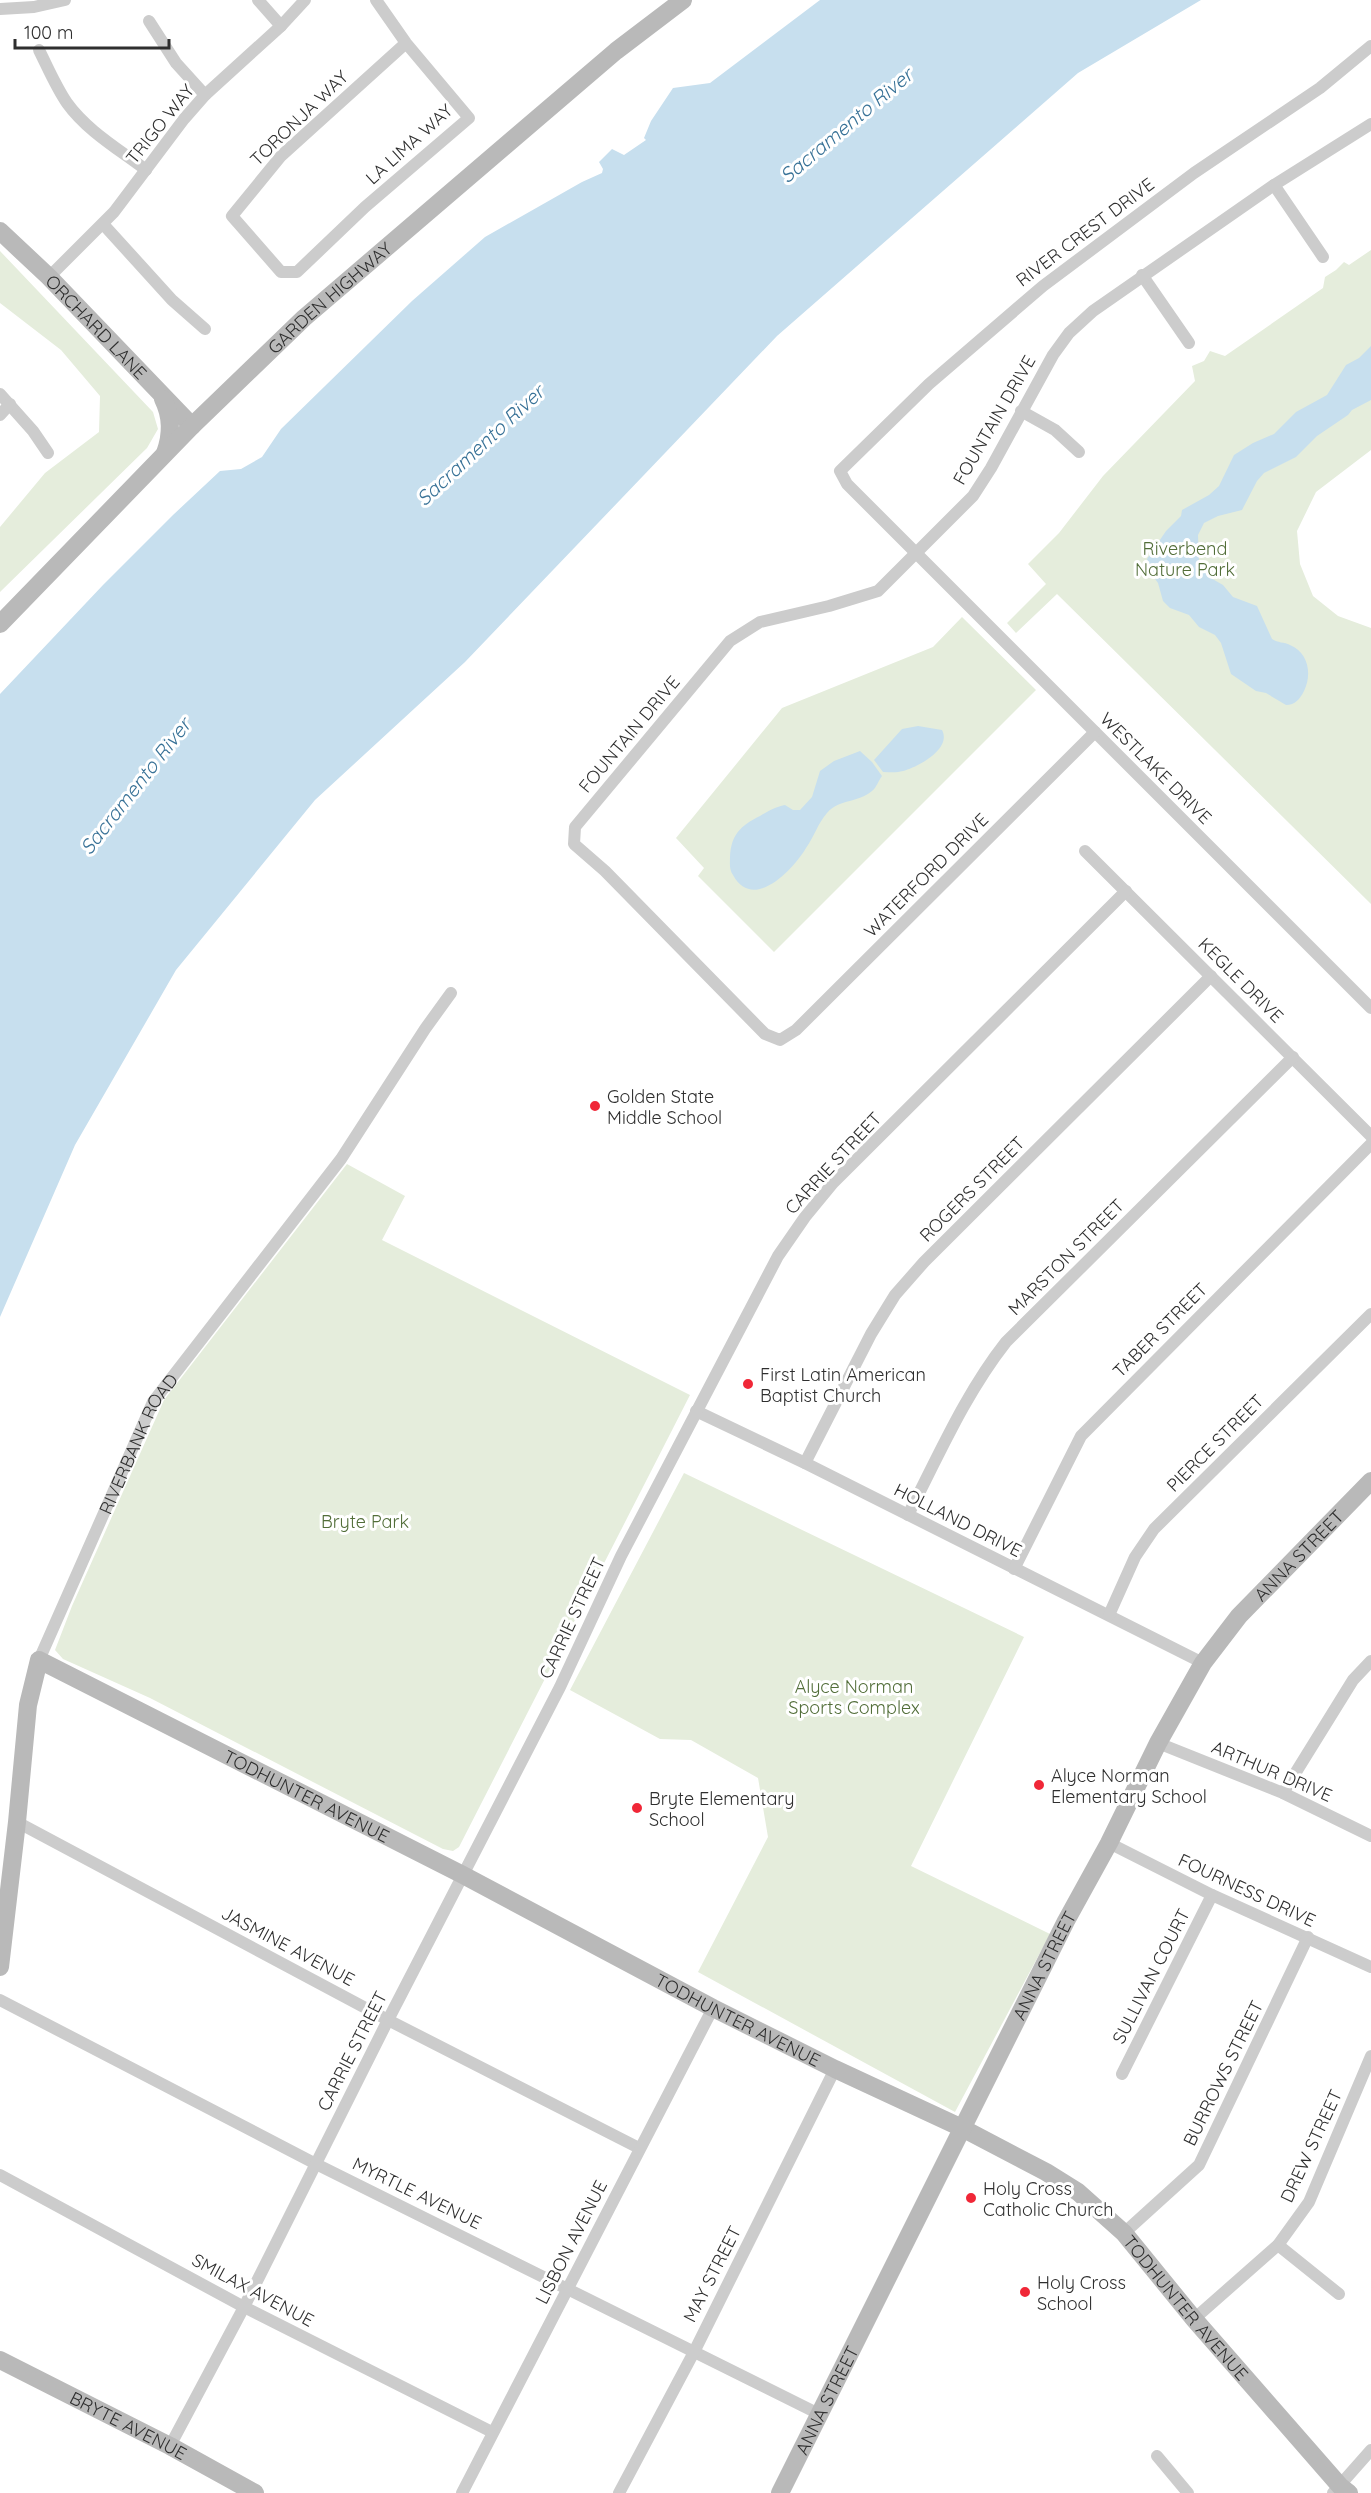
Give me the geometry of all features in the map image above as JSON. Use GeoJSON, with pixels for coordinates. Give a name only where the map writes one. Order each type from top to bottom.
{"type":"FeatureCollection","features":[{"type":"Feature","properties":{"kind":"street"},"geometry":{"type":"LineString","coordinates":[[0,9],[34,7],[65,0]]}},
{"type":"Feature","properties":{"kind":"street"},"geometry":{"type":"LineString","coordinates":[[258,0],[281,26]]}},
{"type":"Feature","properties":{"kind":"street","name":"TRIGO WAY"},"geometry":{"type":"LineString","coordinates":[[49,277],[103,224],[184,119],[206,95],[281,26],[305,0]]}},
{"type":"Feature","properties":{"kind":"street","name":"LA LIMA WAY"},"geometry":{"type":"LineString","coordinates":[[291,274],[297,272],[365,207],[469,118],[406,43],[376,0]]}},
{"type":"Feature","properties":{"kind":"street","name":"GARDEN HIGHWAY"},"geometry":{"type":"LineString","coordinates":[[0,624],[192,426],[304,318],[383,248],[616,51],[683,0]]}},
{"type":"Feature","properties":{"kind":"street"},"geometry":{"type":"LineString","coordinates":[[149,21],[176,63],[206,95]]}},
{"type":"Feature","properties":{"kind":"street","name":"TORONJA WAY"},"geometry":{"type":"LineString","coordinates":[[291,274],[281,272],[232,216],[281,156],[406,43]]}},
{"type":"Feature","properties":{"kind":"street","name":"RIVER CREST DRIVE"},"geometry":{"type":"LineString","coordinates":[[840,471],[929,384],[1043,286],[1194,173],[1320,88],[1371,46]]}},
{"type":"Feature","properties":{"kind":"street"},"geometry":{"type":"LineString","coordinates":[[39,50],[58,89],[74,111],[86,124],[146,170]]}},
{"type":"Feature","properties":{"kind":"street","name":"FOUNTAIN DRIVE"},"geometry":{"type":"LineString","coordinates":[[780,1040],[765,1034],[606,871],[574,844],[576,827],[730,641],[760,622],[829,606],[878,591],[917,553],[973,496],[991,468],[1053,355],[1069,333],[1093,311],[1274,185],[1371,124]]}},
{"type":"Feature","properties":{"kind":"street"},"geometry":{"type":"LineString","coordinates":[[1274,185],[1323,256]]}},
{"type":"Feature","properties":{"kind":"street"},"geometry":{"type":"LineString","coordinates":[[103,224],[172,300],[205,329]]}},
{"type":"Feature","properties":{"kind":"street","name":"ORCHARD LANE"},"geometry":{"type":"LineString","coordinates":[[0,231],[49,277],[192,426]]}},
{"type":"Feature","properties":{"kind":"street"},"geometry":{"type":"LineString","coordinates":[[1142,275],[1190,343]]}},
{"type":"Feature","properties":{"kind":"street"},"geometry":{"type":"LineString","coordinates":[[0,394],[48,453]]}},
{"type":"Feature","properties":{"kind":"street"},"geometry":{"type":"LineString","coordinates":[[161,394],[170,418],[171,433],[164,455]]}},
{"type":"Feature","properties":{"kind":"street"},"geometry":{"type":"LineString","coordinates":[[0,415],[10,404]]}},
{"type":"Feature","properties":{"kind":"street"},"geometry":{"type":"LineString","coordinates":[[1021,411],[1055,430],[1079,452]]}},
{"type":"Feature","properties":{"kind":"street","name":"WESTLAKE DRIVE"},"geometry":{"type":"LineString","coordinates":[[840,471],[847,484],[1371,1008]]}},
{"type":"Feature","properties":{"kind":"street","name":"WATERFORD DRIVE"},"geometry":{"type":"LineString","coordinates":[[780,1040],[796,1030],[1095,732]]}},
{"type":"Feature","properties":{"kind":"street","name":"KEGLE DRIVE"},"geometry":{"type":"LineString","coordinates":[[1085,851],[1371,1136]]}},
{"type":"Feature","properties":{"kind":"street","name":"CARRIE STREET"},"geometry":{"type":"LineString","coordinates":[[170,2446],[244,2307],[388,2020],[560,1687],[621,1556],[778,1256],[818,1200],[1126,891]]}},
{"type":"Feature","properties":{"kind":"street","name":"ROGERS STREET"},"geometry":{"type":"LineString","coordinates":[[805,1463],[871,1334],[895,1295],[924,1262],[1211,976]]}},
{"type":"Feature","properties":{"kind":"street","name":"RIVERBANK ROAD"},"geometry":{"type":"LineString","coordinates":[[0,1967],[28,1705],[39,1660],[153,1402],[341,1159],[418,1039],[451,993]]}},
{"type":"Feature","properties":{"kind":"street","name":"MARSTON STREET"},"geometry":{"type":"LineString","coordinates":[[908,1515],[974,1388],[1006,1342],[1293,1057]]}},
{"type":"Feature","properties":{"kind":"street","name":"TABER STREET"},"geometry":{"type":"LineString","coordinates":[[1014,1569],[1082,1436],[1371,1144]]}},
{"type":"Feature","properties":{"kind":"street","name":"PIERCE STREET"},"geometry":{"type":"LineString","coordinates":[[1109,1615],[1135,1557],[1154,1529],[1371,1314]]}},
{"type":"Feature","properties":{"kind":"street","name":"HOLLAND DRIVE"},"geometry":{"type":"LineString","coordinates":[[696,1411],[805,1463],[1203,1663]]}},
{"type":"Feature","properties":{"kind":"street","name":"ANNA STREET"},"geometry":{"type":"LineString","coordinates":[[780,2493],[1066,1921],[1158,1743],[1203,1663],[1239,1616],[1371,1481]]}},
{"type":"Feature","properties":{"kind":"street","name":"TODHUNTER AVENUE"},"geometry":{"type":"LineString","coordinates":[[39,1660],[463,1875],[713,2008],[835,2069],[962,2128],[1046,2172],[1078,2192],[1124,2233],[1341,2491]]}},
{"type":"Feature","properties":{"kind":"street"},"geometry":{"type":"LineString","coordinates":[[1284,1793],[1353,1680],[1371,1661]]}},
{"type":"Feature","properties":{"kind":"street","name":"ARTHUR DRIVE"},"geometry":{"type":"LineString","coordinates":[[1158,1743],[1284,1793],[1371,1836]]}},
{"type":"Feature","properties":{"kind":"street","name":"JASMINE AVENUE"},"geometry":{"type":"LineString","coordinates":[[17,1822],[388,2020],[639,2148]]}},
{"type":"Feature","properties":{"kind":"street","name":"FOURNESS DRIVE"},"geometry":{"type":"LineString","coordinates":[[1108,1843],[1212,1895],[1371,1967]]}},
{"type":"Feature","properties":{"kind":"street","name":"SULLIVAN COURT"},"geometry":{"type":"LineString","coordinates":[[1122,2074],[1212,1895]]}},
{"type":"Feature","properties":{"kind":"street","name":"BURROWS STREET"},"geometry":{"type":"LineString","coordinates":[[1124,2233],[1199,2165],[1308,1937]]}},
{"type":"Feature","properties":{"kind":"street","name":"MYRTLE AVENUE"},"geometry":{"type":"LineString","coordinates":[[0,2000],[316,2163],[819,2414]]}},
{"type":"Feature","properties":{"kind":"street","name":"LISBON AVENUE"},"geometry":{"type":"LineString","coordinates":[[462,2493],[713,2008]]}},
{"type":"Feature","properties":{"kind":"street","name":"DREW STREET"},"geometry":{"type":"LineString","coordinates":[[1194,2319],[1278,2245],[1309,2202],[1371,2056]]}},
{"type":"Feature","properties":{"kind":"street","name":"MAY STREET"},"geometry":{"type":"LineString","coordinates":[[619,2493],[694,2352],[835,2069]]}},
{"type":"Feature","properties":{"kind":"street","name":"SMILAX AVENUE"},"geometry":{"type":"LineString","coordinates":[[0,2175],[244,2307],[492,2432]]}},
{"type":"Feature","properties":{"kind":"street"},"geometry":{"type":"LineString","coordinates":[[1278,2245],[1340,2294]]}},
{"type":"Feature","properties":{"kind":"street","name":"BRYTE AVENUE"},"geometry":{"type":"LineString","coordinates":[[0,2360],[170,2446],[255,2493]]}},
{"type":"Feature","properties":{"kind":"street"},"geometry":{"type":"LineString","coordinates":[[1341,2491],[1371,2450]]}},
{"type":"Feature","properties":{"kind":"street"},"geometry":{"type":"LineString","coordinates":[[1157,2456],[1188,2493]]}},
{"type":"Feature","properties":{"kind":"green space","name":"Riverbend Nature Park"},"geometry":{"type":"Polygon","coordinates":[[[1371,250],[1371,450],[1316,492],[1297,531],[1300,564],[1313,596],[1338,616],[1371,628],[1371,904],[1057,594],[1016,633],[1007,623],[1046,584],[1028,564],[1059,533],[1103,476],[1195,381],[1192,366],[1204,361],[1210,351],[1225,356],[1323,288],[1325,277],[1344,262],[1349,265],[1371,250]]]}},
{"type":"Feature","properties":{"kind":"green space"},"geometry":{"type":"Polygon","coordinates":[[[0,251],[153,412],[158,429],[147,448],[0,592],[0,527],[45,473],[99,432],[100,396],[61,350],[0,303],[0,251]]]}},
{"type":"Feature","properties":{"kind":"green space"},"geometry":{"type":"Polygon","coordinates":[[[962,617],[1036,690],[774,952],[698,876],[704,868],[676,838],[782,708],[933,647],[962,617]]]}},
{"type":"Feature","properties":{"kind":"green space","name":"Bryte Park"},"geometry":{"type":"Polygon","coordinates":[[[347,1164],[405,1196],[382,1240],[690,1395],[459,1847],[453,1851],[443,1849],[150,1698],[63,1659],[55,1650],[72,1606],[164,1400],[347,1164]]]}},
{"type":"Feature","properties":{"kind":"green space","name":"Alyce Norman Sports Complex"},"geometry":{"type":"Polygon","coordinates":[[[684,1473],[1024,1637],[911,1866],[1050,1934],[955,2112],[698,1972],[768,1837],[758,1778],[691,1740],[660,1739],[570,1690],[684,1473]]]}},
{"type":"Feature","properties":{"kind":"water","name":"Sacramento River"},"geometry":{"type":"Polygon","coordinates":[[[820,0],[1201,0],[1078,73],[777,336],[465,662],[315,800],[176,970],[75,1145],[0,1317],[0,694],[173,515],[220,471],[241,469],[262,457],[281,429],[412,301],[485,237],[602,173],[603,169],[599,162],[612,149],[624,155],[646,140],[644,138],[651,121],[673,88],[710,83],[820,0]]]}},
{"type":"Feature","properties":{"kind":"water"},"geometry":{"type":"Polygon","coordinates":[[[1371,346],[1371,400],[1352,410],[1317,436],[1296,457],[1264,473],[1257,481],[1242,510],[1218,516],[1204,523],[1198,535],[1199,562],[1209,577],[1223,585],[1233,597],[1257,606],[1272,639],[1288,644],[1301,653],[1305,659],[1308,678],[1304,691],[1297,701],[1286,705],[1266,693],[1256,691],[1231,674],[1221,643],[1215,635],[1199,627],[1189,615],[1170,608],[1163,601],[1158,583],[1150,572],[1147,559],[1166,531],[1181,516],[1182,510],[1209,495],[1219,486],[1234,455],[1274,434],[1296,412],[1327,395],[1346,365],[1359,358],[1371,346]]]}},
{"type":"Feature","properties":{"kind":"water"},"geometry":{"type":"Polygon","coordinates":[[[918,726],[942,730],[944,737],[938,750],[925,761],[909,769],[883,772],[874,760],[902,729],[918,726]]]}},
{"type":"Feature","properties":{"kind":"water"},"geometry":{"type":"Polygon","coordinates":[[[860,751],[882,776],[874,789],[861,798],[837,805],[827,813],[800,857],[772,884],[761,889],[751,889],[741,885],[733,875],[730,866],[732,843],[738,832],[753,820],[778,807],[785,805],[793,810],[800,810],[812,797],[820,771],[834,761],[860,751]]]}},
{"type":"Feature","properties":{"kind":"place","name":"Golden State Middle School"},"geometry":{"type":"Point","coordinates":[595,1106]}},
{"type":"Feature","properties":{"kind":"place","name":"First Latin American Baptist Church"},"geometry":{"type":"Point","coordinates":[748,1384]}},
{"type":"Feature","properties":{"kind":"place","name":"Alyce Norman Elementary School"},"geometry":{"type":"Point","coordinates":[1039,1785]}},
{"type":"Feature","properties":{"kind":"place","name":"Bryte Elementary School"},"geometry":{"type":"Point","coordinates":[637,1808]}},
{"type":"Feature","properties":{"kind":"place","name":"Holy Cross Catholic Church"},"geometry":{"type":"Point","coordinates":[971,2198]}},
{"type":"Feature","properties":{"kind":"place","name":"Holy Cross School"},"geometry":{"type":"Point","coordinates":[1025,2292]}}]}
